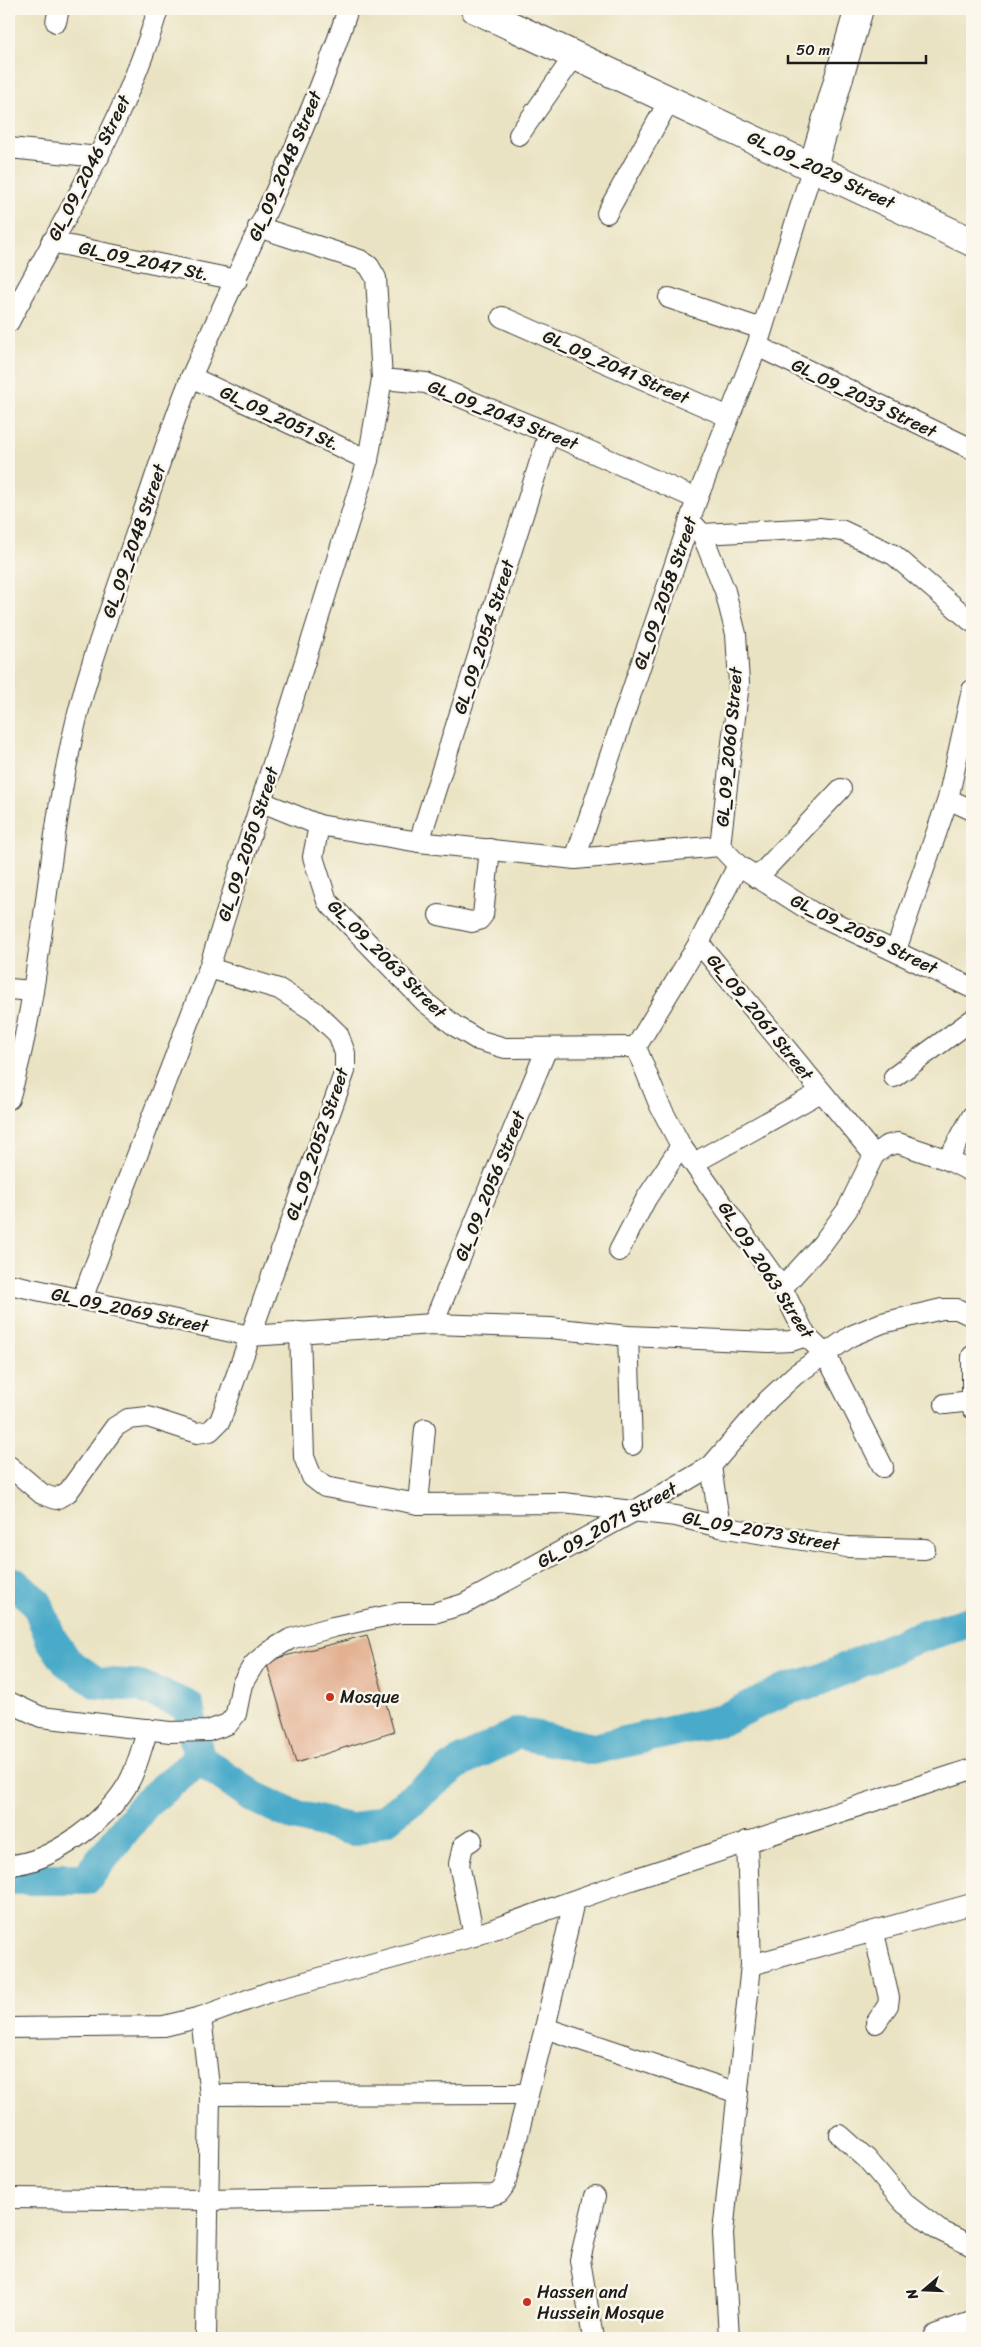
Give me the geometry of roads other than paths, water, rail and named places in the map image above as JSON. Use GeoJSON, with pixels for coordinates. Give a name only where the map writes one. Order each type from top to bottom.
{"type":"FeatureCollection","features":[{"type":"Feature","properties":{"kind":"main road","name":"GL_09_2029 Street"},"geometry":{"type":"LineString","coordinates":[[475,9],[670,98],[972,242]]}},
{"type":"Feature","properties":{"kind":"main road"},"geometry":{"type":"LineString","coordinates":[[813,166],[858,9]]}},
{"type":"Feature","properties":{"kind":"main road"},"geometry":{"type":"LineString","coordinates":[[938,2338],[972,2326]]}},
{"type":"Feature","properties":{"kind":"street","name":"GL_09_2046 Street"},"geometry":{"type":"LineString","coordinates":[[9,322],[98,157],[127,96],[158,9]]}},
{"type":"Feature","properties":{"kind":"street","name":"GL_09_2048 Street"},"geometry":{"type":"LineString","coordinates":[[9,1099],[16,1075],[33,991],[60,794],[71,738],[92,665],[157,470],[191,377],[237,280],[258,227],[314,100],[348,9]]}},
{"type":"Feature","properties":{"kind":"street"},"geometry":{"type":"LineString","coordinates":[[519,135],[575,55]]}},
{"type":"Feature","properties":{"kind":"street"},"geometry":{"type":"LineString","coordinates":[[607,213],[670,98]]}},
{"type":"Feature","properties":{"kind":"street"},"geometry":{"type":"LineString","coordinates":[[9,148],[98,157]]}},
{"type":"Feature","properties":{"kind":"street","name":"GL_09_2058 Street"},"geometry":{"type":"LineString","coordinates":[[575,859],[696,527],[696,499],[730,417],[759,337],[813,166]]}},
{"type":"Feature","properties":{"kind":"street"},"geometry":{"type":"LineString","coordinates":[[258,227],[344,254],[360,260],[369,266],[376,278],[382,379]]}},
{"type":"Feature","properties":{"kind":"street","name":"GL_09_2047 St."},"geometry":{"type":"LineString","coordinates":[[51,242],[237,280]]}},
{"type":"Feature","properties":{"kind":"street"},"geometry":{"type":"LineString","coordinates":[[669,298],[759,337]]}},
{"type":"Feature","properties":{"kind":"street","name":"GL_09_2041 Street"},"geometry":{"type":"LineString","coordinates":[[502,317],[730,417]]}},
{"type":"Feature","properties":{"kind":"street","name":"GL_09_2033 Street"},"geometry":{"type":"LineString","coordinates":[[759,337],[972,449]]}},
{"type":"Feature","properties":{"kind":"street","name":"GL_09_2051 St."},"geometry":{"type":"LineString","coordinates":[[191,377],[368,460]]}},
{"type":"Feature","properties":{"kind":"street","name":"GL_09_2043 Street"},"geometry":{"type":"LineString","coordinates":[[382,379],[426,383],[549,433],[696,499]]}},
{"type":"Feature","properties":{"kind":"street","name":"GL_09_2050 Street"},"geometry":{"type":"LineString","coordinates":[[82,1299],[208,968],[262,802],[368,460],[382,379]]}},
{"type":"Feature","properties":{"kind":"street","name":"GL_09_2054 Street"},"geometry":{"type":"LineString","coordinates":[[419,842],[549,433]]}},
{"type":"Feature","properties":{"kind":"street"},"geometry":{"type":"LineString","coordinates":[[696,527],[819,528],[843,531],[894,555],[972,622]]}},
{"type":"Feature","properties":{"kind":"street","name":"GL_09_2060 Street"},"geometry":{"type":"LineString","coordinates":[[696,527],[725,591],[736,634],[739,673],[720,846]]}},
{"type":"Feature","properties":{"kind":"street"},"geometry":{"type":"LineString","coordinates":[[896,950],[948,799],[972,690]]}},
{"type":"Feature","properties":{"kind":"street"},"geometry":{"type":"LineString","coordinates":[[757,878],[841,789]]}},
{"type":"Feature","properties":{"kind":"street"},"geometry":{"type":"LineString","coordinates":[[948,799],[972,810]]}},
{"type":"Feature","properties":{"kind":"street"},"geometry":{"type":"LineString","coordinates":[[262,802],[319,826],[419,842],[575,859],[720,846]]}},
{"type":"Feature","properties":{"kind":"street","name":"GL_09_2063 Street"},"geometry":{"type":"LineString","coordinates":[[319,826],[314,857],[327,901],[425,1002],[455,1026],[478,1040],[505,1048],[636,1047],[659,1104],[681,1146],[782,1288],[806,1336],[826,1355],[883,1467]]}},
{"type":"Feature","properties":{"kind":"street","name":"GL_09_2059 Street"},"geometry":{"type":"LineString","coordinates":[[720,846],[738,866],[812,912],[896,950],[972,988]]}},
{"type":"Feature","properties":{"kind":"street"},"geometry":{"type":"LineString","coordinates":[[438,915],[472,922],[479,920],[483,914],[490,849]]}},
{"type":"Feature","properties":{"kind":"street"},"geometry":{"type":"LineString","coordinates":[[636,1047],[699,943],[738,866]]}},
{"type":"Feature","properties":{"kind":"street","name":"GL_09_2061 Street"},"geometry":{"type":"LineString","coordinates":[[699,943],[874,1155]]}},
{"type":"Feature","properties":{"kind":"street","name":"GL_09_2052 Street"},"geometry":{"type":"LineString","coordinates":[[9,1466],[42,1494],[56,1499],[68,1492],[115,1427],[128,1419],[148,1417],[197,1433],[210,1431],[220,1421],[345,1071],[346,1052],[338,1034],[320,1017],[279,988],[208,968]]}},
{"type":"Feature","properties":{"kind":"street"},"geometry":{"type":"LineString","coordinates":[[9,989],[33,991]]}},
{"type":"Feature","properties":{"kind":"street"},"geometry":{"type":"LineString","coordinates":[[894,1077],[972,1020]]}},
{"type":"Feature","properties":{"kind":"street","name":"GL_09_2056 Street"},"geometry":{"type":"LineString","coordinates":[[433,1324],[547,1048]]}},
{"type":"Feature","properties":{"kind":"street","name":"GL_09_2061 Street"},"geometry":{"type":"LineString","coordinates":[[694,1163],[821,1092]]}},
{"type":"Feature","properties":{"kind":"street"},"geometry":{"type":"LineString","coordinates":[[948,1160],[972,1116]]}},
{"type":"Feature","properties":{"kind":"street"},"geometry":{"type":"LineString","coordinates":[[782,1288],[822,1244],[847,1210],[874,1155],[886,1146],[898,1142],[948,1160],[972,1172]]}},
{"type":"Feature","properties":{"kind":"street"},"geometry":{"type":"LineString","coordinates":[[619,1251],[646,1199],[681,1146]]}},
{"type":"Feature","properties":{"kind":"street","name":"GL_09_2069 Street"},"geometry":{"type":"LineString","coordinates":[[9,1284],[250,1336],[433,1324],[550,1328],[628,1336],[769,1342],[791,1341],[806,1336]]}},
{"type":"Feature","properties":{"kind":"street","name":"GL_09_2071 Street"},"geometry":{"type":"LineString","coordinates":[[148,1730],[170,1732],[208,1731],[228,1724],[236,1714],[242,1684],[254,1664],[268,1652],[290,1639],[333,1627],[400,1613],[434,1613],[464,1604],[633,1512],[711,1466],[768,1400],[796,1375],[850,1336],[882,1323],[942,1309],[957,1309],[972,1316]]}},
{"type":"Feature","properties":{"kind":"street","name":"GL_09_2073 Street"},"geometry":{"type":"LineString","coordinates":[[300,1332],[304,1457],[312,1477],[325,1487],[418,1504],[563,1503],[676,1516],[720,1527],[847,1547],[925,1549]]}},
{"type":"Feature","properties":{"kind":"street"},"geometry":{"type":"LineString","coordinates":[[628,1336],[632,1445]]}},
{"type":"Feature","properties":{"kind":"street"},"geometry":{"type":"LineString","coordinates":[[945,1404],[972,1404],[972,1356]]}},
{"type":"Feature","properties":{"kind":"street"},"geometry":{"type":"LineString","coordinates":[[418,1504],[424,1429]]}},
{"type":"Feature","properties":{"kind":"street"},"geometry":{"type":"LineString","coordinates":[[711,1466],[720,1527]]}},
{"type":"Feature","properties":{"kind":"street"},"geometry":{"type":"LineString","coordinates":[[9,1708],[42,1717],[148,1730],[130,1780],[109,1810],[83,1833],[49,1853],[9,1865]]}},
{"type":"Feature","properties":{"kind":"street"},"geometry":{"type":"LineString","coordinates":[[9,2028],[164,2026],[201,2018],[272,1991],[474,1936],[748,1841],[972,1769]]}},
{"type":"Feature","properties":{"kind":"street"},"geometry":{"type":"LineString","coordinates":[[472,1840],[463,1846],[458,1864],[474,1936]]}},
{"type":"Feature","properties":{"kind":"street"},"geometry":{"type":"LineString","coordinates":[[729,2338],[723,2233],[751,1965],[748,1841]]}},
{"type":"Feature","properties":{"kind":"street"},"geometry":{"type":"LineString","coordinates":[[9,2198],[208,2200],[492,2196],[499,2193],[505,2185],[545,2028],[574,1901]]}},
{"type":"Feature","properties":{"kind":"street"},"geometry":{"type":"LineString","coordinates":[[751,1965],[972,1904]]}},
{"type":"Feature","properties":{"kind":"street"},"geometry":{"type":"LineString","coordinates":[[874,1932],[888,1998],[888,2005],[876,2023]]}},
{"type":"Feature","properties":{"kind":"street"},"geometry":{"type":"LineString","coordinates":[[201,2018],[210,2095],[206,2338]]}},
{"type":"Feature","properties":{"kind":"street"},"geometry":{"type":"LineString","coordinates":[[545,2028],[738,2093]]}},
{"type":"Feature","properties":{"kind":"street"},"geometry":{"type":"LineString","coordinates":[[210,2095],[527,2094]]}},
{"type":"Feature","properties":{"kind":"street"},"geometry":{"type":"LineString","coordinates":[[840,2135],[867,2159],[904,2203],[939,2230],[954,2239],[972,2246]]}},
{"type":"Feature","properties":{"kind":"street"},"geometry":{"type":"LineString","coordinates":[[593,2338],[580,2260],[595,2196]]}},
{"type":"Feature","properties":{"kind":"waterway"},"geometry":{"type":"LineString","coordinates":[[9,1582],[14,1583],[37,1603],[51,1639],[67,1662],[97,1683],[140,1686],[188,1706],[199,1759],[254,1797],[290,1814],[353,1830],[386,1819],[457,1764],[518,1733],[593,1749],[722,1720],[784,1690],[819,1680],[911,1640],[972,1621]]}},
{"type":"Feature","properties":{"kind":"waterway"},"geometry":{"type":"LineString","coordinates":[[9,1879],[86,1879],[145,1804],[199,1759]]}},
{"type":"Feature","properties":{"kind":"place","name":"Mosque"},"geometry":{"type":"Point","coordinates":[330,1697]}},
{"type":"Feature","properties":{"kind":"place","name":"Hassen and Hussein Mosque"},"geometry":{"type":"Point","coordinates":[527,2302]}}]}
